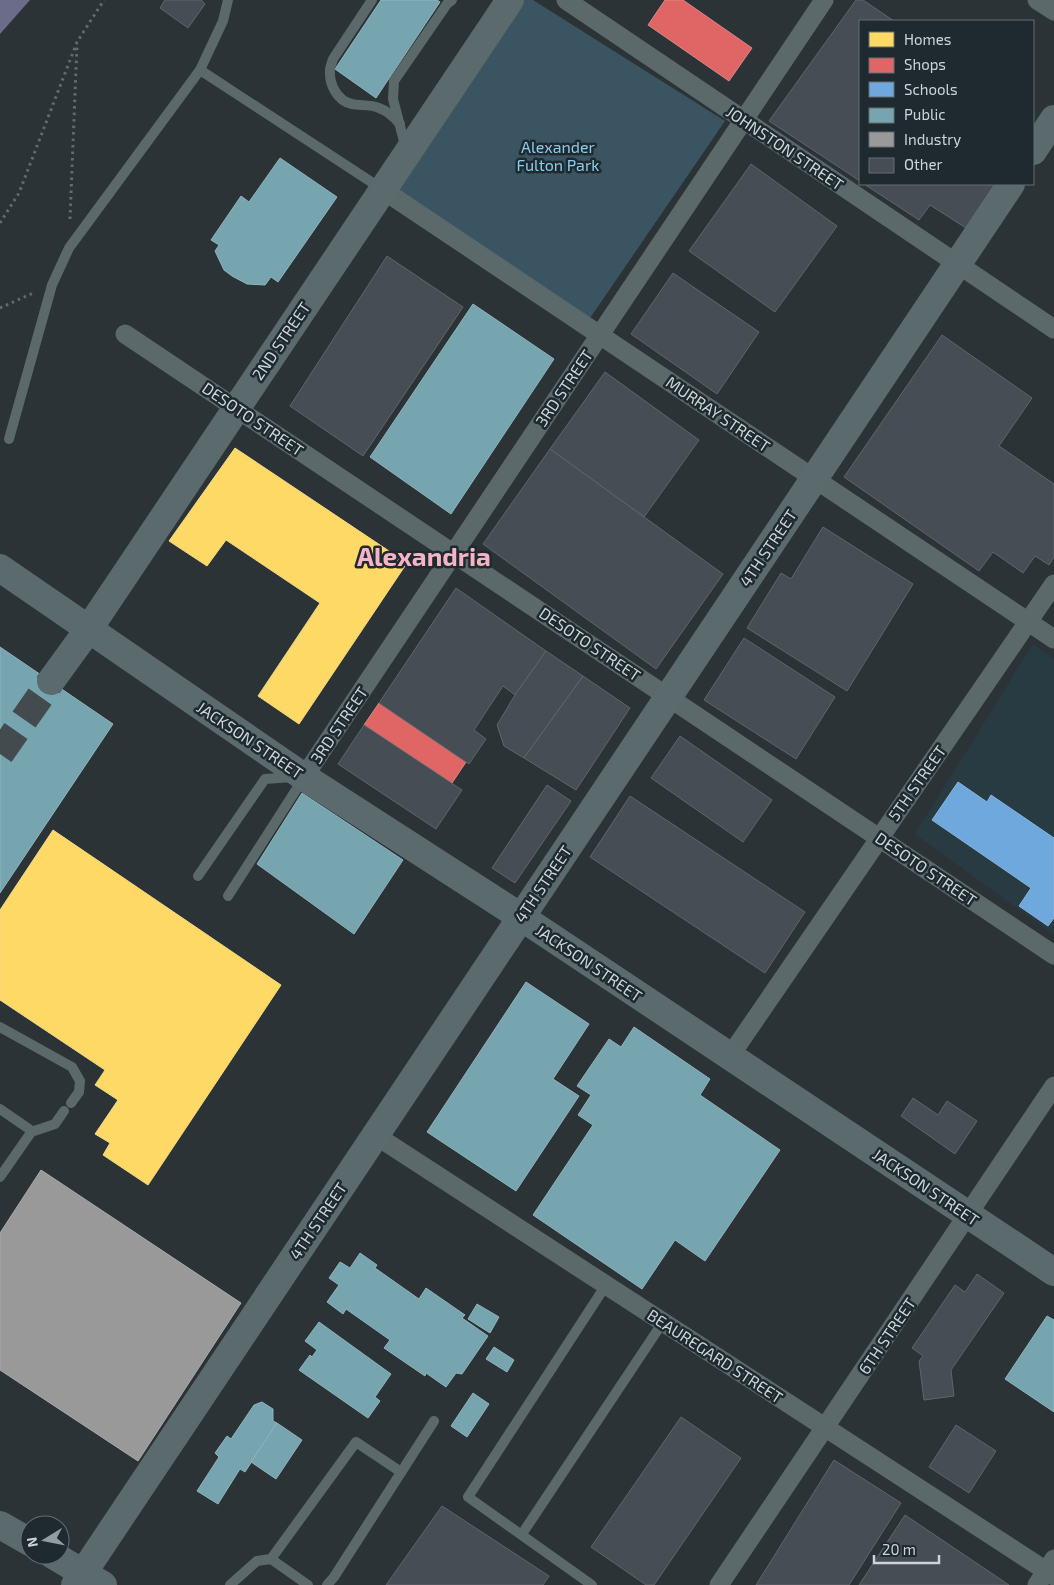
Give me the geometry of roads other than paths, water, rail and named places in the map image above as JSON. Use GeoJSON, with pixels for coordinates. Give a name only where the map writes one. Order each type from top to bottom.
{"type":"FeatureCollection","features":[{"type":"Feature","properties":{"kind":"main road","name":"2ND STREET"},"geometry":{"type":"LineString","coordinates":[[51,681],[88,630],[510,0]]}},
{"type":"Feature","properties":{"kind":"main road"},"geometry":{"type":"LineString","coordinates":[[1034,149],[1054,119]]}},
{"type":"Feature","properties":{"kind":"main road","name":"4TH STREET"},"geometry":{"type":"LineString","coordinates":[[87,1581],[375,1135],[1010,185]]}},
{"type":"Feature","properties":{"kind":"main road","name":"JACKSON STREET"},"geometry":{"type":"LineString","coordinates":[[0,568],[304,777],[521,918],[1054,1272]]}},
{"type":"Feature","properties":{"kind":"main road"},"geometry":{"type":"LineString","coordinates":[[0,1524],[20,1536]]}},
{"type":"Feature","properties":{"kind":"main road"},"geometry":{"type":"LineString","coordinates":[[66,1565],[87,1581]]}},
{"type":"Feature","properties":{"kind":"street","name":"JOHNSTON STREET"},"geometry":{"type":"LineString","coordinates":[[566,0],[1054,329]]}},
{"type":"Feature","properties":{"kind":"street","name":"3RD STREET"},"geometry":{"type":"LineString","coordinates":[[304,777],[824,0]]}},
{"type":"Feature","properties":{"kind":"street"},"geometry":{"type":"LineString","coordinates":[[1037,0],[1054,11]]}},
{"type":"Feature","properties":{"kind":"street","name":"MURRAY STREET"},"geometry":{"type":"LineString","coordinates":[[383,190],[1054,639]]}},
{"type":"Feature","properties":{"kind":"street","name":"DESOTO STREET"},"geometry":{"type":"LineString","coordinates":[[125,334],[1054,955]]}},
{"type":"Feature","properties":{"kind":"street","name":"5TH STREET"},"geometry":{"type":"LineString","coordinates":[[730,1056],[1054,584]]}},
{"type":"Feature","properties":{"kind":"street","name":"6TH STREET"},"geometry":{"type":"LineString","coordinates":[[720,1585],[1054,1086]]}},
{"type":"Feature","properties":{"kind":"street","name":"BEAUREGARD STREET"},"geometry":{"type":"LineString","coordinates":[[375,1135],[1048,1573]]}},
{"type":"Feature","properties":{"kind":"lane"},"geometry":{"type":"LineString","coordinates":[[9,439],[52,285],[69,248],[200,70],[223,20],[228,0]]}},
{"type":"Feature","properties":{"kind":"lane"},"geometry":{"type":"LineString","coordinates":[[372,0],[333,59],[330,70],[332,86],[342,100],[350,104],[378,107],[391,114],[400,124]]}},
{"type":"Feature","properties":{"kind":"lane"},"geometry":{"type":"LineString","coordinates":[[407,153],[393,99],[394,81],[442,11],[452,0]]}},
{"type":"Feature","properties":{"kind":"lane"},"geometry":{"type":"LineString","coordinates":[[200,70],[383,190]]}},
{"type":"Feature","properties":{"kind":"lane"},"geometry":{"type":"LineString","coordinates":[[198,876],[265,779],[304,777]]}},
{"type":"Feature","properties":{"kind":"lane"},"geometry":{"type":"LineString","coordinates":[[228,896],[304,777]]}},
{"type":"Feature","properties":{"kind":"lane"},"geometry":{"type":"LineString","coordinates":[[0,1027],[72,1067],[80,1081],[79,1092],[55,1124],[31,1132],[0,1176]]}},
{"type":"Feature","properties":{"kind":"lane"},"geometry":{"type":"LineString","coordinates":[[0,1109],[31,1132]]}},
{"type":"Feature","properties":{"kind":"lane"},"geometry":{"type":"LineString","coordinates":[[592,1585],[468,1497],[606,1285]]}},
{"type":"Feature","properties":{"kind":"lane"},"geometry":{"type":"LineString","coordinates":[[522,1534],[663,1322]]}},
{"type":"Feature","properties":{"kind":"lane"},"geometry":{"type":"LineString","coordinates":[[327,1585],[434,1421]]}},
{"type":"Feature","properties":{"kind":"lane"},"geometry":{"type":"LineString","coordinates":[[271,1559],[356,1442],[401,1472]]}},
{"type":"Feature","properties":{"kind":"lane"},"geometry":{"type":"LineString","coordinates":[[230,1585],[257,1561],[271,1559],[308,1585]]}},
{"type":"Feature","properties":{"kind":"tunnel"},"geometry":{"type":"LineString","coordinates":[[0,754],[51,681]]}},
{"type":"Feature","properties":{"kind":"district","name":"Alexandria"},"geometry":{"type":"Point","coordinates":[424,557]}},
{"type":"Feature","properties":{"kind":"park label","name":"Alexander Fulton Park"},"geometry":{"type":"Point","coordinates":[558,156]}}]}
